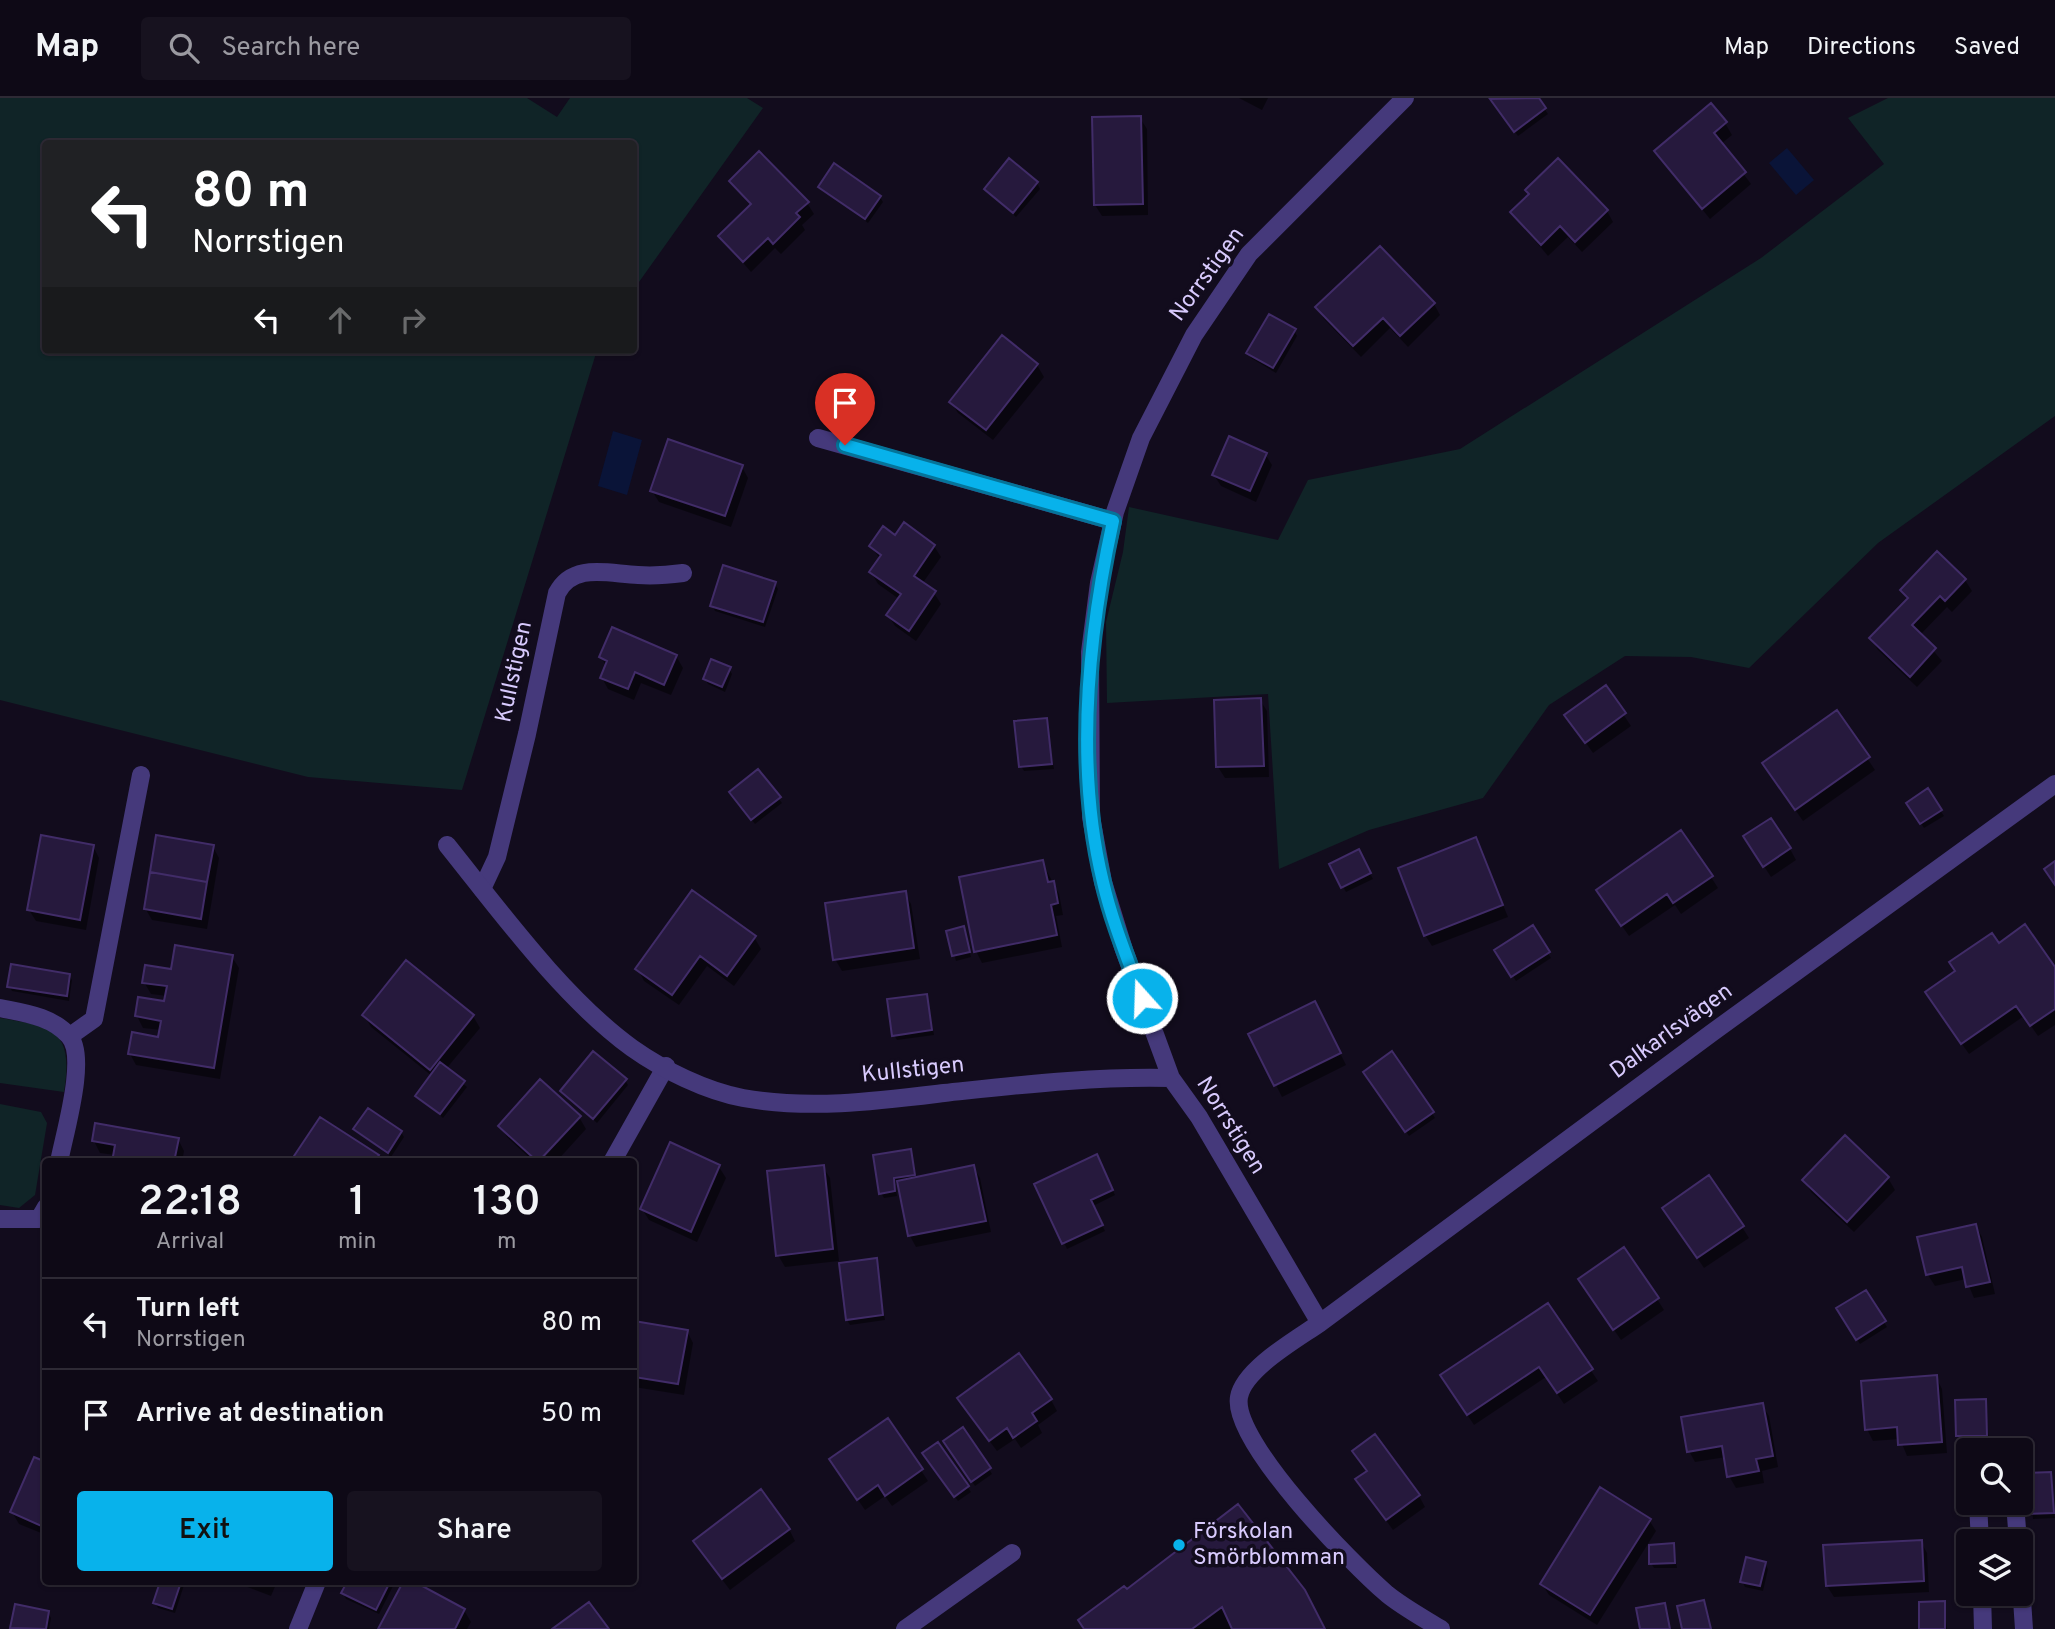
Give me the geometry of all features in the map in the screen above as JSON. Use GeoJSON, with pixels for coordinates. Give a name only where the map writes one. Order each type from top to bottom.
{"type":"FeatureCollection","features":[{"type":"Feature","properties":{"kind":"street","name":"Norrstigen"},"geometry":{"type":"LineString","coordinates":[[1320,1323],[1199,1117],[1171,1078],[1103,882],[1091,817],[1090,652],[1113,521],[1146,427],[1167,382],[1211,309],[1249,254],[1405,98]]}},
{"type":"Feature","properties":{"kind":"street"},"geometry":{"type":"LineString","coordinates":[[818,438],[1113,521]]}},
{"type":"Feature","properties":{"kind":"street","name":"Kullstigen"},"geometry":{"type":"LineString","coordinates":[[482,889],[497,857],[527,734],[556,593],[561,584],[583,572],[655,576],[683,573]]}},
{"type":"Feature","properties":{"kind":"street"},"geometry":{"type":"LineString","coordinates":[[70,1036],[94,1019],[141,775]]}},
{"type":"Feature","properties":{"kind":"street","name":"Dalkarlsvägen"},"geometry":{"type":"LineString","coordinates":[[1320,1323],[1713,1032],[2055,784]]}},
{"type":"Feature","properties":{"kind":"street","name":"Kullstigen"},"geometry":{"type":"LineString","coordinates":[[447,845],[590,1012],[634,1049],[706,1088],[730,1095],[803,1104],[922,1096],[1066,1080],[1171,1078]]}},
{"type":"Feature","properties":{"kind":"street"},"geometry":{"type":"LineString","coordinates":[[0,1008],[31,1014],[53,1023],[70,1036],[76,1056],[76,1072],[60,1158]]}},
{"type":"Feature","properties":{"kind":"street"},"geometry":{"type":"LineString","coordinates":[[614,1158],[666,1066]]}},
{"type":"Feature","properties":{"kind":"street"},"geometry":{"type":"LineString","coordinates":[[0,1219],[38,1219],[42,1213]]}},
{"type":"Feature","properties":{"kind":"street"},"geometry":{"type":"LineString","coordinates":[[1320,1323],[1247,1379],[1239,1396],[1238,1411],[1245,1431],[1284,1485],[1359,1568],[1389,1596],[1441,1629]]}},
{"type":"Feature","properties":{"kind":"street"},"geometry":{"type":"LineString","coordinates":[[905,1629],[1012,1553]]}},
{"type":"Feature","properties":{"kind":"street"},"geometry":{"type":"LineString","coordinates":[[298,1629],[316,1585]]}},
{"type":"Feature","properties":{"kind":"street"},"geometry":{"type":"LineString","coordinates":[[1982,1606],[1983,1629]]}},
{"type":"Feature","properties":{"kind":"street"},"geometry":{"type":"LineString","coordinates":[[2023,1606],[2025,1629]]}},
{"type":"Feature","properties":{"kind":"green space"},"geometry":{"type":"Polygon","coordinates":[[[0,98],[527,98],[557,117],[570,98],[747,98],[763,108],[637,285],[637,140],[42,140],[42,354],[596,354],[462,790],[308,777],[0,700],[0,98]]]}},
{"type":"Feature","properties":{"kind":"green space"},"geometry":{"type":"Polygon","coordinates":[[[1888,98],[2055,98],[2055,416],[1878,543],[1749,668],[1691,657],[1625,656],[1549,705],[1483,798],[1369,830],[1279,869],[1268,694],[1107,703],[1106,622],[1123,552],[1129,507],[1278,540],[1308,480],[1460,449],[1761,258],[1884,164],[1848,118],[1888,98]]]}},
{"type":"Feature","properties":{"kind":"green space"},"geometry":{"type":"Polygon","coordinates":[[[0,1018],[34,1024],[56,1035],[66,1055],[64,1092],[0,1083],[0,1018]]]}},
{"type":"Feature","properties":{"kind":"green space"},"geometry":{"type":"Polygon","coordinates":[[[0,1104],[41,1112],[47,1123],[35,1195],[19,1208],[0,1205],[0,1104]]]}},
{"type":"Feature","properties":{"kind":"water"},"geometry":{"type":"Polygon","coordinates":[[[1787,148],[1814,180],[1796,195],[1769,163],[1787,148]]]}},
{"type":"Feature","properties":{"kind":"water"},"geometry":{"type":"Polygon","coordinates":[[[613,431],[642,440],[627,495],[598,486],[613,431]]]}},
{"type":"Feature","properties":{"kind":"building"},"geometry":{"type":"Polygon","coordinates":[[[1539,98],[1546,108],[1514,132],[1490,99],[1539,98]]]}},
{"type":"Feature","properties":{"kind":"building"},"geometry":{"type":"Polygon","coordinates":[[[1711,103],[1727,122],[1714,133],[1746,172],[1702,209],[1654,151],[1711,103]]]}},
{"type":"Feature","properties":{"kind":"building"},"geometry":{"type":"Polygon","coordinates":[[[1141,116],[1143,204],[1094,205],[1092,117],[1141,116]]]}},
{"type":"Feature","properties":{"kind":"building"},"geometry":{"type":"Polygon","coordinates":[[[759,151],[809,202],[796,213],[800,217],[773,244],[768,238],[743,262],[718,236],[751,204],[729,181],[759,151]]]}},
{"type":"Feature","properties":{"kind":"building"},"geometry":{"type":"Polygon","coordinates":[[[1009,158],[1038,182],[1013,213],[984,189],[1009,158]]]}},
{"type":"Feature","properties":{"kind":"building"},"geometry":{"type":"Polygon","coordinates":[[[1558,158],[1608,210],[1575,242],[1560,226],[1541,245],[1510,212],[1529,194],[1525,190],[1558,158]]]}},
{"type":"Feature","properties":{"kind":"building"},"geometry":{"type":"Polygon","coordinates":[[[834,163],[881,196],[865,219],[818,187],[834,163]]]}},
{"type":"Feature","properties":{"kind":"building"},"geometry":{"type":"Polygon","coordinates":[[[1380,246],[1435,303],[1400,336],[1383,318],[1353,346],[1315,307],[1380,246]]]}},
{"type":"Feature","properties":{"kind":"building"},"geometry":{"type":"Polygon","coordinates":[[[1269,314],[1296,329],[1273,368],[1246,353],[1269,314]]]}},
{"type":"Feature","properties":{"kind":"building"},"geometry":{"type":"Polygon","coordinates":[[[1002,335],[1038,364],[986,430],[949,402],[1002,335]]]}},
{"type":"Feature","properties":{"kind":"building"},"geometry":{"type":"Polygon","coordinates":[[[1229,436],[1267,453],[1250,491],[1212,475],[1229,436]]]}},
{"type":"Feature","properties":{"kind":"building"},"geometry":{"type":"Polygon","coordinates":[[[668,439],[743,465],[725,516],[650,491],[668,439]]]}},
{"type":"Feature","properties":{"kind":"building"},"geometry":{"type":"Polygon","coordinates":[[[904,522],[935,545],[914,576],[936,591],[909,631],[886,615],[901,594],[869,572],[881,555],[869,546],[883,526],[895,535],[904,522]]]}},
{"type":"Feature","properties":{"kind":"building"},"geometry":{"type":"Polygon","coordinates":[[[1937,551],[1966,579],[1945,601],[1940,596],[1912,625],[1936,648],[1910,677],[1869,638],[1908,598],[1900,590],[1937,551]]]}},
{"type":"Feature","properties":{"kind":"building"},"geometry":{"type":"Polygon","coordinates":[[[723,565],[776,582],[763,622],[710,606],[723,565]]]}},
{"type":"Feature","properties":{"kind":"building"},"geometry":{"type":"Polygon","coordinates":[[[612,627],[677,655],[664,685],[635,672],[628,689],[600,678],[607,661],[599,657],[612,627]]]}},
{"type":"Feature","properties":{"kind":"building"},"geometry":{"type":"Polygon","coordinates":[[[711,659],[731,667],[722,687],[703,679],[711,659]]]}},
{"type":"Feature","properties":{"kind":"building"},"geometry":{"type":"Polygon","coordinates":[[[1606,685],[1626,713],[1585,743],[1564,715],[1606,685]]]}},
{"type":"Feature","properties":{"kind":"building"},"geometry":{"type":"Polygon","coordinates":[[[1261,698],[1264,766],[1216,767],[1214,700],[1261,698]]]}},
{"type":"Feature","properties":{"kind":"building"},"geometry":{"type":"Polygon","coordinates":[[[1837,710],[1870,757],[1795,810],[1762,763],[1837,710]]]}},
{"type":"Feature","properties":{"kind":"building"},"geometry":{"type":"Polygon","coordinates":[[[1047,718],[1052,764],[1019,767],[1014,721],[1047,718]]]}},
{"type":"Feature","properties":{"kind":"building"},"geometry":{"type":"Polygon","coordinates":[[[758,769],[781,797],[751,820],[729,792],[758,769]]]}},
{"type":"Feature","properties":{"kind":"building"},"geometry":{"type":"Polygon","coordinates":[[[1928,788],[1942,810],[1920,824],[1906,803],[1928,788]]]}},
{"type":"Feature","properties":{"kind":"building"},"geometry":{"type":"Polygon","coordinates":[[[1771,818],[1791,848],[1763,867],[1743,836],[1771,818]]]}},
{"type":"Feature","properties":{"kind":"building"},"geometry":{"type":"Polygon","coordinates":[[[1681,830],[1713,876],[1673,903],[1667,894],[1621,926],[1596,890],[1681,830]]]}},
{"type":"Feature","properties":{"kind":"building"},"geometry":{"type":"Polygon","coordinates":[[[41,835],[94,845],[80,920],[27,910],[41,835]]]}},
{"type":"Feature","properties":{"kind":"building"},"geometry":{"type":"Polygon","coordinates":[[[156,835],[214,845],[207,882],[150,872],[156,835]]]}},
{"type":"Feature","properties":{"kind":"building"},"geometry":{"type":"Polygon","coordinates":[[[1476,837],[1503,905],[1424,936],[1398,868],[1476,837]]]}},
{"type":"Feature","properties":{"kind":"building"},"geometry":{"type":"Polygon","coordinates":[[[1359,849],[1371,873],[1341,888],[1329,864],[1359,849]]]}},
{"type":"Feature","properties":{"kind":"building"},"geometry":{"type":"Polygon","coordinates":[[[1043,860],[1048,882],[1054,881],[1058,903],[1051,905],[1057,935],[974,952],[959,877],[1043,860]]]}},
{"type":"Feature","properties":{"kind":"building"},"geometry":{"type":"Polygon","coordinates":[[[2055,861],[2055,885],[2044,869],[2055,861]]]}},
{"type":"Feature","properties":{"kind":"building"},"geometry":{"type":"Polygon","coordinates":[[[150,872],[207,882],[201,919],[144,909],[150,872]]]}},
{"type":"Feature","properties":{"kind":"building"},"geometry":{"type":"Polygon","coordinates":[[[692,890],[756,936],[727,976],[700,956],[672,995],[635,969],[692,890]]]}},
{"type":"Feature","properties":{"kind":"building"},"geometry":{"type":"Polygon","coordinates":[[[906,891],[914,948],[833,960],[825,903],[906,891]]]}},
{"type":"Feature","properties":{"kind":"building"},"geometry":{"type":"Polygon","coordinates":[[[2025,924],[2055,967],[2055,1009],[2030,1026],[2016,1006],[1961,1044],[1925,992],[1955,971],[1949,962],[1992,933],[1999,943],[2025,924]]]}},
{"type":"Feature","properties":{"kind":"building"},"geometry":{"type":"Polygon","coordinates":[[[1533,925],[1550,952],[1511,977],[1494,950],[1533,925]]]}},
{"type":"Feature","properties":{"kind":"building"},"geometry":{"type":"Polygon","coordinates":[[[964,926],[970,952],[952,956],[946,931],[964,926]]]}},
{"type":"Feature","properties":{"kind":"building"},"geometry":{"type":"Polygon","coordinates":[[[175,945],[233,955],[214,1068],[128,1054],[132,1032],[158,1037],[161,1021],[135,1016],[138,997],[164,1001],[167,986],[142,983],[145,965],[171,969],[175,945]]]}},
{"type":"Feature","properties":{"kind":"building"},"geometry":{"type":"Polygon","coordinates":[[[406,960],[474,1015],[430,1070],[362,1015],[406,960]]]}},
{"type":"Feature","properties":{"kind":"building"},"geometry":{"type":"Polygon","coordinates":[[[11,964],[70,974],[67,996],[7,987],[11,964]]]}},
{"type":"Feature","properties":{"kind":"building"},"geometry":{"type":"Polygon","coordinates":[[[927,994],[932,1030],[892,1036],[887,999],[927,994]]]}},
{"type":"Feature","properties":{"kind":"building"},"geometry":{"type":"Polygon","coordinates":[[[1315,1001],[1341,1053],[1274,1086],[1248,1034],[1315,1001]]]}},
{"type":"Feature","properties":{"kind":"building"},"geometry":{"type":"Polygon","coordinates":[[[593,1051],[627,1079],[593,1119],[560,1091],[593,1051]]]}},
{"type":"Feature","properties":{"kind":"building"},"geometry":{"type":"Polygon","coordinates":[[[1392,1051],[1434,1112],[1405,1132],[1363,1072],[1392,1051]]]}},
{"type":"Feature","properties":{"kind":"building"},"geometry":{"type":"Polygon","coordinates":[[[440,1062],[465,1081],[440,1114],[415,1096],[440,1062]]]}},
{"type":"Feature","properties":{"kind":"building"},"geometry":{"type":"Polygon","coordinates":[[[540,1079],[581,1116],[542,1158],[534,1158],[498,1126],[540,1079]]]}},
{"type":"Feature","properties":{"kind":"building"},"geometry":{"type":"Polygon","coordinates":[[[368,1108],[402,1131],[388,1153],[353,1129],[368,1108]]]}},
{"type":"Feature","properties":{"kind":"building"},"geometry":{"type":"Polygon","coordinates":[[[320,1117],[379,1155],[377,1158],[293,1158],[320,1117]]]}},
{"type":"Feature","properties":{"kind":"building"},"geometry":{"type":"Polygon","coordinates":[[[95,1123],[179,1138],[175,1158],[113,1158],[115,1145],[92,1141],[95,1123]]]}},
{"type":"Feature","properties":{"kind":"building"},"geometry":{"type":"Polygon","coordinates":[[[1845,1135],[1889,1177],[1847,1222],[1802,1180],[1845,1135]]]}},
{"type":"Feature","properties":{"kind":"building"},"geometry":{"type":"Polygon","coordinates":[[[670,1142],[720,1165],[691,1232],[640,1209],[670,1142]]]}},
{"type":"Feature","properties":{"kind":"building"},"geometry":{"type":"Polygon","coordinates":[[[911,1149],[915,1175],[894,1178],[895,1191],[879,1194],[873,1155],[911,1149]]]}},
{"type":"Feature","properties":{"kind":"building"},"geometry":{"type":"Polygon","coordinates":[[[1097,1154],[1113,1190],[1091,1200],[1103,1225],[1062,1244],[1034,1184],[1097,1154]]]}},
{"type":"Feature","properties":{"kind":"building"},"geometry":{"type":"Polygon","coordinates":[[[824,1165],[833,1249],[776,1256],[767,1171],[824,1165]]]}},
{"type":"Feature","properties":{"kind":"building"},"geometry":{"type":"Polygon","coordinates":[[[974,1165],[986,1221],[908,1236],[897,1181],[974,1165]]]}},
{"type":"Feature","properties":{"kind":"building"},"geometry":{"type":"Polygon","coordinates":[[[1709,1175],[1744,1226],[1697,1258],[1662,1208],[1709,1175]]]}},
{"type":"Feature","properties":{"kind":"building"},"geometry":{"type":"Polygon","coordinates":[[[1976,1224],[1990,1282],[1966,1287],[1962,1267],[1926,1275],[1917,1237],[1976,1224]]]}},
{"type":"Feature","properties":{"kind":"building"},"geometry":{"type":"Polygon","coordinates":[[[1624,1247],[1659,1298],[1613,1330],[1578,1279],[1624,1247]]]}},
{"type":"Feature","properties":{"kind":"building"},"geometry":{"type":"Polygon","coordinates":[[[877,1258],[883,1315],[846,1320],[839,1263],[877,1258]]]}},
{"type":"Feature","properties":{"kind":"building"},"geometry":{"type":"Polygon","coordinates":[[[1866,1290],[1886,1321],[1856,1340],[1836,1308],[1866,1290]]]}},
{"type":"Feature","properties":{"kind":"building"},"geometry":{"type":"Polygon","coordinates":[[[1548,1303],[1593,1369],[1557,1393],[1539,1367],[1467,1415],[1440,1375],[1548,1303]]]}},
{"type":"Feature","properties":{"kind":"building"},"geometry":{"type":"Polygon","coordinates":[[[637,1322],[688,1330],[678,1384],[637,1377],[637,1322]]]}},
{"type":"Feature","properties":{"kind":"building"},"geometry":{"type":"Polygon","coordinates":[[[1019,1353],[1052,1399],[1032,1413],[1037,1421],[1013,1438],[1007,1428],[989,1441],[957,1398],[1019,1353]]]}},
{"type":"Feature","properties":{"kind":"building"},"geometry":{"type":"Polygon","coordinates":[[[1937,1375],[1942,1442],[1898,1445],[1897,1427],[1865,1430],[1861,1381],[1937,1375]]]}},
{"type":"Feature","properties":{"kind":"building"},"geometry":{"type":"Polygon","coordinates":[[[1986,1399],[1987,1436],[1956,1436],[1955,1400],[1986,1399]]]}},
{"type":"Feature","properties":{"kind":"building"},"geometry":{"type":"Polygon","coordinates":[[[1763,1403],[1773,1456],[1756,1459],[1759,1471],[1727,1477],[1722,1446],[1687,1452],[1681,1417],[1763,1403]]]}},
{"type":"Feature","properties":{"kind":"building"},"geometry":{"type":"Polygon","coordinates":[[[888,1418],[923,1469],[885,1496],[878,1485],[857,1500],[829,1459],[888,1418]]]}},
{"type":"Feature","properties":{"kind":"building"},"geometry":{"type":"Polygon","coordinates":[[[963,1427],[991,1468],[971,1482],[943,1441],[963,1427]]]}},
{"type":"Feature","properties":{"kind":"building"},"geometry":{"type":"Polygon","coordinates":[[[1375,1434],[1420,1495],[1386,1520],[1355,1479],[1367,1471],[1352,1451],[1375,1434]]]}},
{"type":"Feature","properties":{"kind":"building"},"geometry":{"type":"Polygon","coordinates":[[[938,1442],[969,1486],[954,1497],[922,1453],[938,1442]]]}},
{"type":"Feature","properties":{"kind":"building"},"geometry":{"type":"Polygon","coordinates":[[[34,1457],[42,1460],[42,1526],[10,1512],[34,1457]]]}},
{"type":"Feature","properties":{"kind":"building"},"geometry":{"type":"Polygon","coordinates":[[[2051,1472],[2054,1513],[2033,1514],[2033,1473],[2051,1472]]]}},
{"type":"Feature","properties":{"kind":"building"},"geometry":{"type":"Polygon","coordinates":[[[1600,1487],[1651,1519],[1590,1615],[1540,1584],[1600,1487]]]}},
{"type":"Feature","properties":{"kind":"building"},"geometry":{"type":"Polygon","coordinates":[[[761,1489],[790,1529],[722,1579],[693,1541],[761,1489]]]}},
{"type":"Feature","properties":{"kind":"building"},"geometry":{"type":"Polygon","coordinates":[[[1238,1504],[1305,1590],[1325,1629],[1232,1629],[1222,1607],[1192,1629],[1084,1629],[1078,1620],[1124,1586],[1127,1589],[1238,1504]]]}},
{"type":"Feature","properties":{"kind":"building"},"geometry":{"type":"Polygon","coordinates":[[[1922,1540],[1924,1581],[1826,1586],[1823,1545],[1922,1540]]]}},
{"type":"Feature","properties":{"kind":"building"},"geometry":{"type":"Polygon","coordinates":[[[1674,1543],[1675,1563],[1649,1564],[1649,1545],[1674,1543]]]}},
{"type":"Feature","properties":{"kind":"building"},"geometry":{"type":"Polygon","coordinates":[[[1746,1557],[1766,1562],[1760,1586],[1740,1582],[1746,1557]]]}},
{"type":"Feature","properties":{"kind":"building"},"geometry":{"type":"Polygon","coordinates":[[[159,1585],[180,1585],[172,1609],[153,1603],[159,1585]]]}},
{"type":"Feature","properties":{"kind":"building"},"geometry":{"type":"Polygon","coordinates":[[[345,1585],[388,1585],[376,1610],[341,1593],[345,1585]]]}},
{"type":"Feature","properties":{"kind":"building"},"geometry":{"type":"Polygon","coordinates":[[[401,1585],[421,1585],[465,1609],[455,1629],[378,1629],[401,1585]]]}},
{"type":"Feature","properties":{"kind":"building"},"geometry":{"type":"Polygon","coordinates":[[[1704,1600],[1711,1629],[1682,1629],[1677,1606],[1704,1600]]]}},
{"type":"Feature","properties":{"kind":"building"},"geometry":{"type":"Polygon","coordinates":[[[1945,1601],[1945,1629],[1919,1629],[1919,1602],[1945,1601]]]}},
{"type":"Feature","properties":{"kind":"building"},"geometry":{"type":"Polygon","coordinates":[[[589,1602],[609,1629],[552,1629],[589,1602]]]}},
{"type":"Feature","properties":{"kind":"building"},"geometry":{"type":"Polygon","coordinates":[[[1665,1603],[1670,1629],[1640,1629],[1636,1608],[1665,1603]]]}},
{"type":"Feature","properties":{"kind":"building"},"geometry":{"type":"Polygon","coordinates":[[[15,1604],[49,1611],[46,1629],[10,1628],[15,1604]]]}},
{"type":"Feature","properties":{"kind":"place","name":"Förskolan Smörblomman"},"geometry":{"type":"Point","coordinates":[1179,1545]}},
{"type":"Feature","properties":{"kind":"route"},"geometry":{"type":"LineString","coordinates":[[845,445],[1113,521],[1090,652],[1091,817],[1103,882],[1142,998]]}}]}
